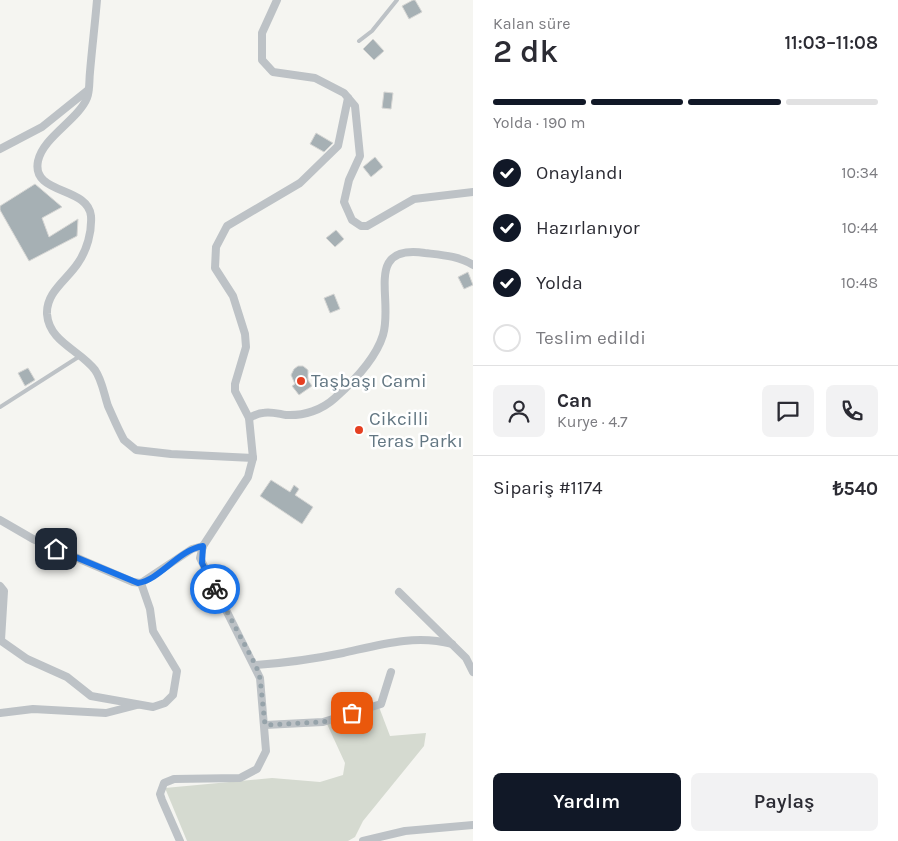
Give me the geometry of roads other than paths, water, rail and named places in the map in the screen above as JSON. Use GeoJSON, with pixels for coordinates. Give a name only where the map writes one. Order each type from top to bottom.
{"type":"FeatureCollection","features":[{"type":"Feature","properties":{"kind":"street"},"geometry":{"type":"LineString","coordinates":[[97,0],[88,97],[42,151],[38,162],[39,172],[48,184],[82,200],[87,205],[91,217],[88,241],[84,252],[78,263],[51,296],[48,314],[54,334],[80,356],[99,376],[108,405],[124,440],[132,448],[171,454],[253,458]]}},
{"type":"Feature","properties":{"kind":"street"},"geometry":{"type":"LineString","coordinates":[[277,0],[262,33],[262,60],[273,72],[315,78],[344,93],[355,106],[360,156],[349,180],[344,202],[352,220],[361,226],[367,226],[414,199],[473,192]]}},
{"type":"Feature","properties":{"kind":"street"},"geometry":{"type":"LineString","coordinates":[[0,149],[42,127],[88,90]]}},
{"type":"Feature","properties":{"kind":"street"},"geometry":{"type":"LineString","coordinates":[[180,841],[160,794],[164,784],[174,779],[240,778],[249,775],[257,769],[266,751],[260,678],[256,666],[202,563],[203,546],[248,477],[253,458],[249,418],[235,391],[234,384],[246,347],[245,334],[233,296],[215,268],[216,247],[227,226],[300,183],[338,146],[348,98]]}},
{"type":"Feature","properties":{"kind":"street"},"geometry":{"type":"LineString","coordinates":[[249,418],[264,412],[288,415],[311,412],[335,398],[371,358],[383,335],[386,316],[384,273],[392,256],[398,253],[420,252],[458,258],[473,265]]}},
{"type":"Feature","properties":{"kind":"street"},"geometry":{"type":"LineString","coordinates":[[0,520],[33,539],[133,582],[141,583],[192,549],[203,546]]}},
{"type":"Feature","properties":{"kind":"street"},"geometry":{"type":"LineString","coordinates":[[0,586],[4,591],[1,640],[27,659],[67,677],[91,696],[153,707],[165,703],[173,695],[177,681],[177,671],[153,631],[150,609],[141,583]]}},
{"type":"Feature","properties":{"kind":"street"},"geometry":{"type":"LineString","coordinates":[[399,592],[466,658],[473,672]]}},
{"type":"Feature","properties":{"kind":"street"},"geometry":{"type":"LineString","coordinates":[[256,666],[293,662],[378,644],[433,639],[452,644]]}},
{"type":"Feature","properties":{"kind":"street"},"geometry":{"type":"LineString","coordinates":[[265,725],[323,722],[381,704],[390,672]]}},
{"type":"Feature","properties":{"kind":"street"},"geometry":{"type":"LineString","coordinates":[[0,713],[33,709],[106,713],[139,704]]}},
{"type":"Feature","properties":{"kind":"street"},"geometry":{"type":"LineString","coordinates":[[368,840],[405,831],[473,825]]}},
{"type":"Feature","properties":{"kind":"lane"},"geometry":{"type":"LineString","coordinates":[[359,41],[379,24],[396,0]]}},
{"type":"Feature","properties":{"kind":"lane"},"geometry":{"type":"LineString","coordinates":[[0,407],[80,356]]}},
{"type":"Feature","properties":{"kind":"place","name":"Taşbaşı Cami"},"geometry":{"type":"Point","coordinates":[301,381]}},
{"type":"Feature","properties":{"kind":"place","name":"Cikcilli Teras Parkı"},"geometry":{"type":"Point","coordinates":[359,430]}}]}
